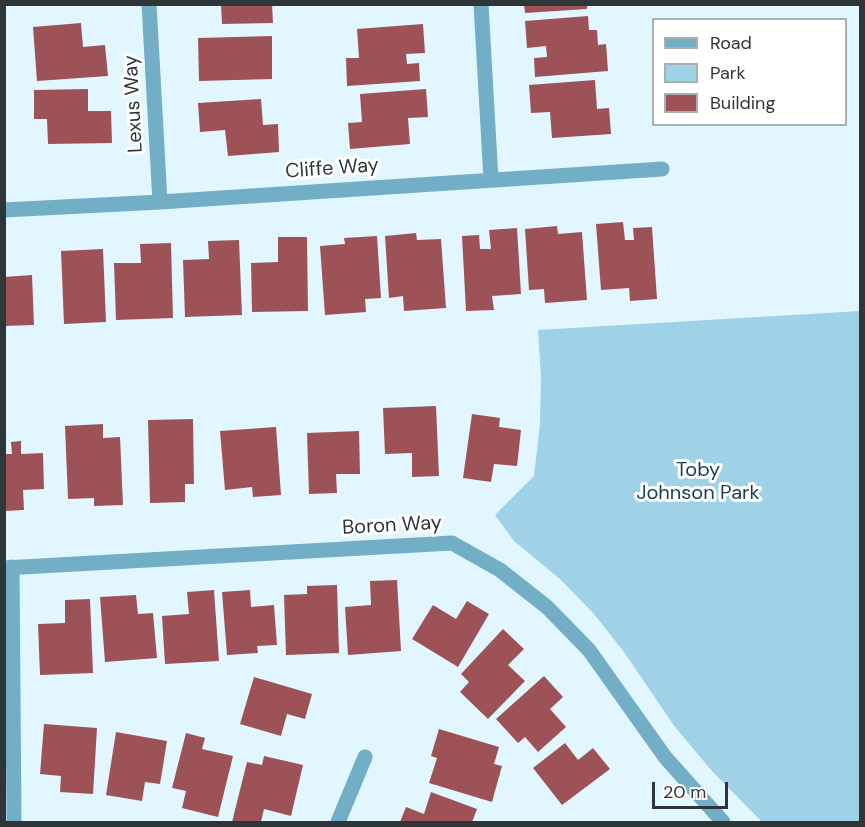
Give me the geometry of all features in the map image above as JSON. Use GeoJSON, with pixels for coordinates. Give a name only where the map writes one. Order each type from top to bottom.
{"type":"FeatureCollection","features":[{"type":"Feature","properties":{"kind":"street","name":"Lexus Way"},"geometry":{"type":"LineString","coordinates":[[149,4],[160,202]]}},
{"type":"Feature","properties":{"kind":"street"},"geometry":{"type":"LineString","coordinates":[[481,4],[491,180]]}},
{"type":"Feature","properties":{"kind":"street","name":"Cliffe Way"},"geometry":{"type":"LineString","coordinates":[[4,210],[662,169]]}},
{"type":"Feature","properties":{"kind":"street","name":"Boron Way"},"geometry":{"type":"LineString","coordinates":[[8,568],[452,543],[500,570],[540,600],[589,650],[665,757],[723,822]]}},
{"type":"Feature","properties":{"kind":"street"},"geometry":{"type":"LineString","coordinates":[[8,568],[14,822]]}},
{"type":"Feature","properties":{"kind":"street"},"geometry":{"type":"LineString","coordinates":[[338,822],[365,758]]}},
{"type":"Feature","properties":{"kind":"green space","name":"Toby Johnson Park"},"geometry":{"type":"Polygon","coordinates":[[[860,311],[860,822],[762,822],[712,771],[675,727],[624,652],[594,614],[560,579],[514,541],[495,515],[534,476],[540,424],[541,375],[538,330],[860,311]]]}},
{"type":"Feature","properties":{"kind":"building"},"geometry":{"type":"Polygon","coordinates":[[[221,4],[272,4],[273,23],[222,24],[221,4]]]}},
{"type":"Feature","properties":{"kind":"building"},"geometry":{"type":"Polygon","coordinates":[[[524,4],[587,4],[587,9],[525,13],[524,4]]]}},
{"type":"Feature","properties":{"kind":"building"},"geometry":{"type":"Polygon","coordinates":[[[588,16],[589,30],[597,30],[598,45],[606,44],[608,71],[535,77],[534,58],[547,57],[546,46],[527,48],[525,21],[588,16]]]}},
{"type":"Feature","properties":{"kind":"building"},"geometry":{"type":"Polygon","coordinates":[[[81,23],[83,47],[105,45],[108,76],[37,81],[33,27],[81,23]]]}},
{"type":"Feature","properties":{"kind":"building"},"geometry":{"type":"Polygon","coordinates":[[[423,24],[425,53],[406,54],[407,64],[419,63],[420,81],[347,86],[346,58],[359,58],[357,29],[423,24]]]}},
{"type":"Feature","properties":{"kind":"building"},"geometry":{"type":"Polygon","coordinates":[[[272,36],[272,79],[199,81],[198,38],[272,36]]]}},
{"type":"Feature","properties":{"kind":"building"},"geometry":{"type":"Polygon","coordinates":[[[595,80],[597,109],[609,108],[611,134],[552,138],[550,112],[531,113],[529,85],[595,80]]]}},
{"type":"Feature","properties":{"kind":"building"},"geometry":{"type":"Polygon","coordinates":[[[88,89],[88,111],[111,111],[112,143],[48,144],[47,119],[34,119],[34,90],[88,89]]]}},
{"type":"Feature","properties":{"kind":"building"},"geometry":{"type":"Polygon","coordinates":[[[426,89],[428,117],[408,118],[410,144],[350,149],[348,123],[362,122],[360,94],[426,89]]]}},
{"type":"Feature","properties":{"kind":"building"},"geometry":{"type":"Polygon","coordinates":[[[261,99],[263,125],[278,124],[279,152],[228,156],[225,130],[200,132],[198,103],[261,99]]]}},
{"type":"Feature","properties":{"kind":"building"},"geometry":{"type":"Polygon","coordinates":[[[623,222],[625,240],[634,240],[633,228],[652,227],[657,299],[630,301],[629,288],[601,290],[596,224],[623,222]]]}},
{"type":"Feature","properties":{"kind":"building"},"geometry":{"type":"Polygon","coordinates":[[[557,226],[558,234],[582,232],[587,300],[545,303],[544,289],[529,290],[525,229],[557,226]]]}},
{"type":"Feature","properties":{"kind":"building"},"geometry":{"type":"Polygon","coordinates":[[[517,228],[521,294],[492,296],[494,310],[466,311],[462,236],[479,235],[480,249],[491,249],[489,230],[517,228]]]}},
{"type":"Feature","properties":{"kind":"building"},"geometry":{"type":"Polygon","coordinates":[[[416,233],[417,240],[441,239],[446,308],[404,311],[403,296],[389,298],[385,236],[416,233]]]}},
{"type":"Feature","properties":{"kind":"building"},"geometry":{"type":"Polygon","coordinates":[[[377,236],[381,298],[365,299],[366,312],[325,315],[320,246],[345,244],[344,238],[377,236]]]}},
{"type":"Feature","properties":{"kind":"building"},"geometry":{"type":"Polygon","coordinates":[[[278,237],[307,237],[308,311],[252,312],[251,263],[278,262],[278,237]]]}},
{"type":"Feature","properties":{"kind":"building"},"geometry":{"type":"Polygon","coordinates":[[[239,240],[242,315],[185,317],[183,260],[209,259],[208,241],[239,240]]]}},
{"type":"Feature","properties":{"kind":"building"},"geometry":{"type":"Polygon","coordinates":[[[171,243],[173,318],[116,320],[114,263],[141,263],[140,244],[171,243]]]}},
{"type":"Feature","properties":{"kind":"building"},"geometry":{"type":"Polygon","coordinates":[[[103,249],[106,322],[64,324],[61,251],[103,249]]]}},
{"type":"Feature","properties":{"kind":"building"},"geometry":{"type":"Polygon","coordinates":[[[32,275],[34,325],[4,326],[4,277],[32,275]]]}},
{"type":"Feature","properties":{"kind":"building"},"geometry":{"type":"Polygon","coordinates":[[[436,406],[439,476],[412,477],[412,453],[385,454],[383,408],[436,406]]]}},
{"type":"Feature","properties":{"kind":"building"},"geometry":{"type":"Polygon","coordinates":[[[472,414],[500,418],[499,427],[521,430],[517,466],[494,464],[491,482],[463,478],[472,414]]]}},
{"type":"Feature","properties":{"kind":"building"},"geometry":{"type":"Polygon","coordinates":[[[193,419],[194,484],[185,484],[185,502],[150,503],[148,420],[193,419]]]}},
{"type":"Feature","properties":{"kind":"building"},"geometry":{"type":"Polygon","coordinates":[[[103,424],[103,438],[120,437],[123,505],[94,506],[94,498],[68,499],[65,426],[103,424]]]}},
{"type":"Feature","properties":{"kind":"building"},"geometry":{"type":"Polygon","coordinates":[[[276,427],[281,495],[253,497],[252,487],[225,490],[220,431],[276,427]]]}},
{"type":"Feature","properties":{"kind":"building"},"geometry":{"type":"Polygon","coordinates":[[[359,431],[360,474],[336,474],[337,493],[309,494],[307,433],[359,431]]]}},
{"type":"Feature","properties":{"kind":"building"},"geometry":{"type":"Polygon","coordinates":[[[21,441],[21,454],[43,453],[44,489],[23,490],[24,510],[4,511],[4,454],[12,454],[11,442],[21,441]]]}},
{"type":"Feature","properties":{"kind":"building"},"geometry":{"type":"Polygon","coordinates":[[[397,580],[401,651],[348,655],[345,607],[371,605],[370,581],[397,580]]]}},
{"type":"Feature","properties":{"kind":"building"},"geometry":{"type":"Polygon","coordinates":[[[337,585],[339,653],[286,655],[284,595],[307,594],[307,586],[337,585]]]}},
{"type":"Feature","properties":{"kind":"building"},"geometry":{"type":"Polygon","coordinates":[[[214,590],[219,661],[165,664],[162,616],[189,614],[187,592],[214,590]]]}},
{"type":"Feature","properties":{"kind":"building"},"geometry":{"type":"Polygon","coordinates":[[[250,590],[251,607],[274,605],[277,645],[257,646],[258,653],[227,655],[222,592],[250,590]]]}},
{"type":"Feature","properties":{"kind":"building"},"geometry":{"type":"Polygon","coordinates":[[[136,595],[138,614],[153,613],[157,658],[105,662],[100,597],[136,595]]]}},
{"type":"Feature","properties":{"kind":"building"},"geometry":{"type":"Polygon","coordinates":[[[90,599],[93,673],[40,675],[38,624],[65,623],[65,600],[90,599]]]}},
{"type":"Feature","properties":{"kind":"building"},"geometry":{"type":"Polygon","coordinates":[[[467,601],[489,614],[458,667],[412,639],[433,605],[456,619],[467,601]]]}},
{"type":"Feature","properties":{"kind":"building"},"geometry":{"type":"Polygon","coordinates":[[[503,629],[524,649],[508,665],[525,681],[488,719],[460,692],[469,682],[461,674],[503,629]]]}},
{"type":"Feature","properties":{"kind":"building"},"geometry":{"type":"Polygon","coordinates":[[[544,676],[563,697],[550,709],[566,727],[538,752],[525,737],[518,743],[496,719],[544,676]]]}},
{"type":"Feature","properties":{"kind":"building"},"geometry":{"type":"Polygon","coordinates":[[[254,677],[312,694],[305,719],[287,714],[281,736],[240,724],[254,677]]]}},
{"type":"Feature","properties":{"kind":"building"},"geometry":{"type":"Polygon","coordinates":[[[44,724],[97,728],[93,794],[60,792],[61,776],[40,774],[44,724]]]}},
{"type":"Feature","properties":{"kind":"building"},"geometry":{"type":"Polygon","coordinates":[[[439,729],[499,747],[494,764],[502,766],[492,802],[429,783],[437,758],[431,756],[439,729]]]}},
{"type":"Feature","properties":{"kind":"building"},"geometry":{"type":"Polygon","coordinates":[[[116,732],[167,741],[160,784],[145,782],[142,801],[106,795],[116,732]]]}},
{"type":"Feature","properties":{"kind":"building"},"geometry":{"type":"Polygon","coordinates":[[[186,733],[205,738],[202,749],[233,756],[218,817],[182,808],[186,791],[172,788],[186,733]]]}},
{"type":"Feature","properties":{"kind":"building"},"geometry":{"type":"Polygon","coordinates":[[[565,743],[578,760],[593,748],[610,769],[562,805],[533,768],[565,743]]]}},
{"type":"Feature","properties":{"kind":"building"},"geometry":{"type":"Polygon","coordinates":[[[264,756],[303,765],[291,816],[264,809],[261,822],[232,822],[247,762],[262,765],[264,756]]]}},
{"type":"Feature","properties":{"kind":"building"},"geometry":{"type":"Polygon","coordinates":[[[431,792],[477,809],[472,822],[400,822],[406,807],[424,814],[431,792]]]}}]}
